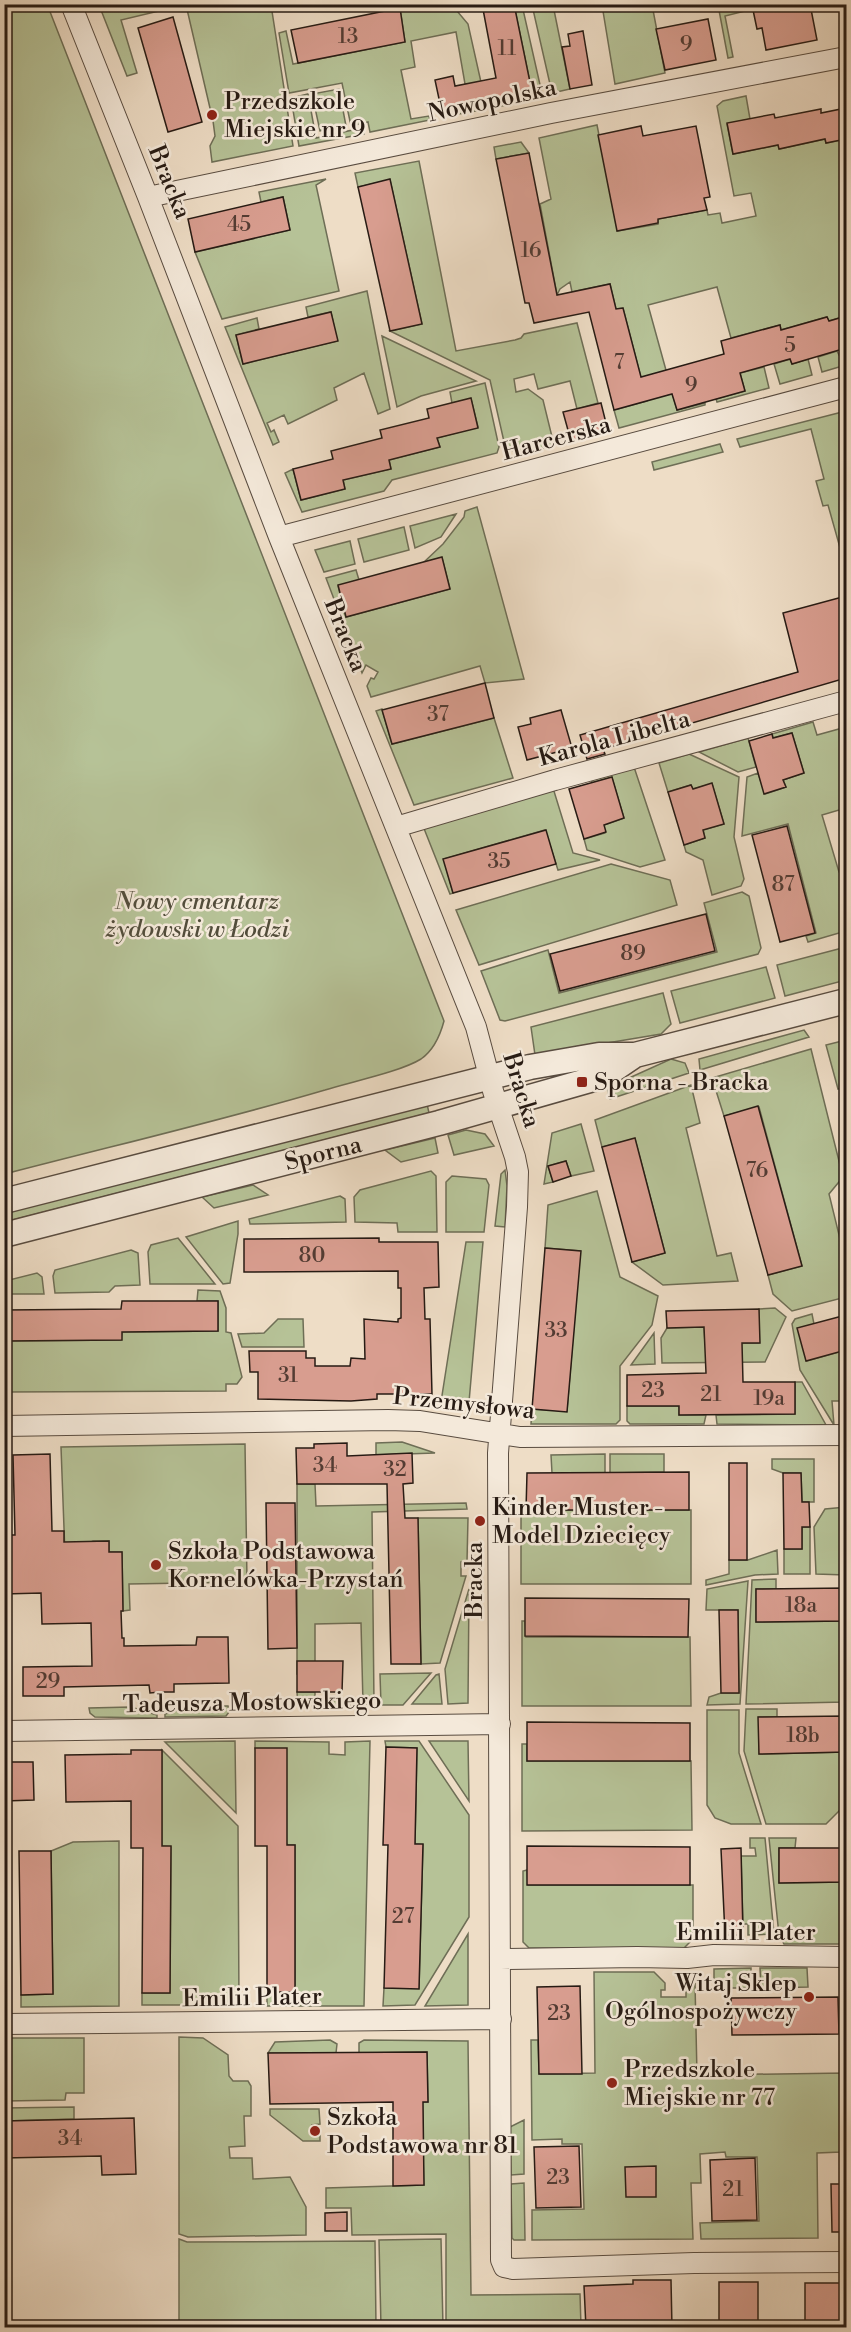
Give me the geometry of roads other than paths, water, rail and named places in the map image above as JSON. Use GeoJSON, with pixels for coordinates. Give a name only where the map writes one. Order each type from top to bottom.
{"type":"FeatureCollection","features":[{"type":"Feature","properties":{"kind":"street","name":"Bracka"},"geometry":{"type":"LineString","coordinates":[[71,4],[279,537],[476,1027],[512,1148],[518,1181],[499,1434],[501,2260],[504,2267],[513,2269],[694,2263],[846,2262]]}},
{"type":"Feature","properties":{"kind":"street","name":"Nowopolska"},"geometry":{"type":"LineString","coordinates":[[148,197],[541,116],[846,57]]}},
{"type":"Feature","properties":{"kind":"street","name":"Harcerska"},"geometry":{"type":"LineString","coordinates":[[279,537],[846,387]]}},
{"type":"Feature","properties":{"kind":"street","name":"Karola Libelta"},"geometry":{"type":"LineString","coordinates":[[396,827],[555,780],[846,701]]}},
{"type":"Feature","properties":{"kind":"street","name":"Sporna"},"geometry":{"type":"LineString","coordinates":[[4,1201],[530,1066],[599,1055],[635,1055],[846,1001]]}},
{"type":"Feature","properties":{"kind":"street","name":"Sporna"},"geometry":{"type":"LineString","coordinates":[[4,1235],[498,1106],[604,1076],[635,1055]]}},
{"type":"Feature","properties":{"kind":"street","name":"Przemysłowa"},"geometry":{"type":"LineString","coordinates":[[4,1426],[420,1421],[520,1437],[846,1435]]}},
{"type":"Feature","properties":{"kind":"street","name":"Tadeusza Mostowskiego"},"geometry":{"type":"LineString","coordinates":[[4,1731],[500,1724]]}},
{"type":"Feature","properties":{"kind":"street","name":"Emilii Plater"},"geometry":{"type":"LineString","coordinates":[[501,1959],[846,1957]]}},
{"type":"Feature","properties":{"kind":"street","name":"Emilii Plater"},"geometry":{"type":"LineString","coordinates":[[4,2024],[501,2019]]}},
{"type":"Feature","properties":{"kind":"place","name":"Przedszkole Miejskie nr 9"},"geometry":{"type":"Point","coordinates":[212,115]}},
{"type":"Feature","properties":{"kind":"place","name":"Sporna - Bracka"},"geometry":{"type":"Point","coordinates":[582,1082]}},
{"type":"Feature","properties":{"kind":"place","name":"Kinder Muster - Model Dziecięcy"},"geometry":{"type":"Point","coordinates":[480,1521]}},
{"type":"Feature","properties":{"kind":"place","name":"Szkoła Podstawowa Kornelówka-Przystań"},"geometry":{"type":"Point","coordinates":[156,1565]}},
{"type":"Feature","properties":{"kind":"place","name":"Witaj Sklep Ogólnospożywczy"},"geometry":{"type":"Point","coordinates":[809,1997]}},
{"type":"Feature","properties":{"kind":"place","name":"Przedszkole Miejskie nr 77"},"geometry":{"type":"Point","coordinates":[612,2083]}},
{"type":"Feature","properties":{"kind":"place","name":"Szkoła Podstawowa nr 81"},"geometry":{"type":"Point","coordinates":[315,2131]}},
{"type":"Feature","properties":{"kind":"park label","name":"Nowy cmentarz żydowski w Łodzi"},"geometry":{"type":"Point","coordinates":[197,915]}}]}
